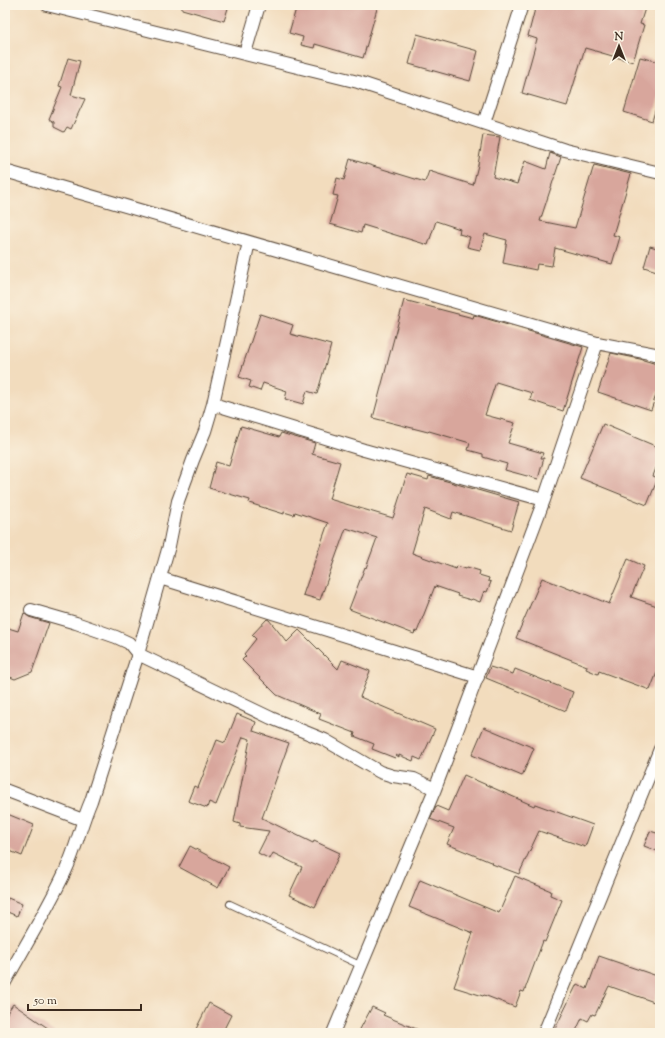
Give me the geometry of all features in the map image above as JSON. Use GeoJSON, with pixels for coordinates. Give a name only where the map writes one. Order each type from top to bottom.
{"type":"FeatureCollection","features":[{"type":"Feature","properties":{"kind":"street"},"geometry":{"type":"LineString","coordinates":[[47,5],[358,82],[564,150],[660,173]]}},
{"type":"Feature","properties":{"kind":"street"},"geometry":{"type":"LineString","coordinates":[[245,53],[259,5]]}},
{"type":"Feature","properties":{"kind":"street"},"geometry":{"type":"LineString","coordinates":[[484,123],[522,5]]}},
{"type":"Feature","properties":{"kind":"street"},"geometry":{"type":"LineString","coordinates":[[5,171],[597,343],[660,355]]}},
{"type":"Feature","properties":{"kind":"street"},"geometry":{"type":"LineString","coordinates":[[5,982],[65,872],[76,847],[83,820],[138,654],[169,546],[178,501],[205,431],[213,404],[249,242]]}},
{"type":"Feature","properties":{"kind":"street"},"geometry":{"type":"LineString","coordinates":[[334,1033],[436,789],[544,500],[597,343]]}},
{"type":"Feature","properties":{"kind":"street"},"geometry":{"type":"LineString","coordinates":[[213,404],[364,450],[544,500]]}},
{"type":"Feature","properties":{"kind":"street"},"geometry":{"type":"LineString","coordinates":[[160,578],[478,677]]}},
{"type":"Feature","properties":{"kind":"street"},"geometry":{"type":"LineString","coordinates":[[30,610],[76,623],[116,637],[129,643],[138,654],[272,718],[325,740],[380,772],[393,776],[414,779],[436,789]]}},
{"type":"Feature","properties":{"kind":"street"},"geometry":{"type":"LineString","coordinates":[[544,1033],[660,749]]}},
{"type":"Feature","properties":{"kind":"street"},"geometry":{"type":"LineString","coordinates":[[5,790],[83,820]]}},
{"type":"Feature","properties":{"kind":"lane"},"geometry":{"type":"LineString","coordinates":[[230,904],[362,966]]}},
{"type":"Feature","properties":{"kind":"building"},"geometry":{"type":"Polygon","coordinates":[[[182,5],[229,5],[224,21],[182,9],[182,5]]]}},
{"type":"Feature","properties":{"kind":"building"},"geometry":{"type":"Polygon","coordinates":[[[297,5],[378,5],[363,58],[315,44],[314,48],[301,45],[303,37],[289,33],[297,5]]]}},
{"type":"Feature","properties":{"kind":"building"},"geometry":{"type":"Polygon","coordinates":[[[536,5],[569,5],[582,8],[582,5],[646,5],[640,24],[644,25],[633,62],[585,48],[567,106],[522,93],[537,39],[528,36],[536,5]]]}},
{"type":"Feature","properties":{"kind":"building"},"geometry":{"type":"Polygon","coordinates":[[[417,34],[478,51],[470,81],[409,64],[417,34]]]}},
{"type":"Feature","properties":{"kind":"building"},"geometry":{"type":"Polygon","coordinates":[[[640,57],[660,62],[660,95],[652,121],[624,112],[640,57]]]}},
{"type":"Feature","properties":{"kind":"building"},"geometry":{"type":"Polygon","coordinates":[[[68,58],[80,61],[71,95],[85,99],[71,129],[67,127],[64,132],[54,127],[54,122],[49,119],[62,87],[59,86],[68,58]]]}},
{"type":"Feature","properties":{"kind":"building"},"geometry":{"type":"Polygon","coordinates":[[[483,135],[500,137],[493,177],[517,184],[525,161],[546,169],[550,153],[561,157],[540,221],[575,228],[594,165],[631,174],[613,235],[620,237],[612,264],[555,248],[552,266],[537,264],[536,270],[503,263],[507,240],[485,234],[480,250],[467,247],[470,237],[459,234],[460,229],[436,221],[428,245],[363,225],[361,233],[330,224],[338,196],[333,195],[337,178],[344,180],[350,159],[425,182],[429,171],[473,185],[483,135]]]}},
{"type":"Feature","properties":{"kind":"building"},"geometry":{"type":"Polygon","coordinates":[[[650,246],[660,249],[660,272],[644,267],[650,246]]]}},
{"type":"Feature","properties":{"kind":"building"},"geometry":{"type":"Polygon","coordinates":[[[404,300],[473,318],[474,315],[583,347],[563,411],[530,400],[532,393],[496,382],[485,415],[515,423],[508,443],[543,453],[541,458],[544,458],[538,479],[505,470],[507,464],[483,457],[483,454],[468,450],[470,443],[429,431],[428,432],[373,418],[404,300]]]}},
{"type":"Feature","properties":{"kind":"building"},"geometry":{"type":"Polygon","coordinates":[[[260,314],[293,325],[290,334],[331,345],[317,394],[307,391],[303,404],[285,399],[287,391],[263,383],[260,391],[249,387],[251,381],[239,377],[260,314]]]}},
{"type":"Feature","properties":{"kind":"building"},"geometry":{"type":"Polygon","coordinates":[[[611,353],[660,365],[660,393],[657,392],[651,410],[598,392],[611,353]]]}},
{"type":"Feature","properties":{"kind":"building"},"geometry":{"type":"Polygon","coordinates":[[[603,424],[660,448],[660,458],[653,476],[658,478],[647,505],[580,478],[603,424]]]}},
{"type":"Feature","properties":{"kind":"building"},"geometry":{"type":"Polygon","coordinates":[[[241,426],[279,437],[281,433],[315,443],[312,454],[340,462],[329,499],[393,518],[407,474],[428,480],[429,476],[519,502],[511,530],[453,512],[451,519],[425,509],[412,553],[456,569],[457,566],[480,571],[479,575],[489,578],[488,581],[491,582],[487,592],[484,591],[480,602],[457,596],[458,594],[435,586],[417,632],[415,631],[414,634],[349,609],[377,538],[346,528],[320,600],[303,595],[328,523],[295,512],[294,515],[284,512],[284,514],[249,503],[250,500],[209,488],[216,462],[229,466],[241,426]]]}},
{"type":"Feature","properties":{"kind":"building"},"geometry":{"type":"Polygon","coordinates":[[[628,559],[644,566],[631,597],[660,607],[660,665],[650,690],[599,671],[598,674],[586,669],[587,666],[516,638],[542,578],[609,604],[628,559]]]}},
{"type":"Feature","properties":{"kind":"building"},"geometry":{"type":"Polygon","coordinates":[[[24,613],[29,617],[49,623],[32,672],[15,679],[5,675],[5,627],[18,631],[24,613]]]}},
{"type":"Feature","properties":{"kind":"building"},"geometry":{"type":"Polygon","coordinates":[[[267,619],[287,642],[299,630],[338,669],[342,660],[370,671],[360,697],[435,729],[421,760],[414,757],[413,761],[399,755],[399,757],[396,755],[395,758],[372,749],[374,744],[354,736],[355,733],[319,719],[321,714],[277,695],[242,660],[246,656],[244,654],[256,639],[252,635],[267,619]]]}},
{"type":"Feature","properties":{"kind":"building"},"geometry":{"type":"Polygon","coordinates":[[[490,667],[513,674],[515,669],[573,692],[566,711],[486,678],[490,667]]]}},
{"type":"Feature","properties":{"kind":"building"},"geometry":{"type":"Polygon","coordinates":[[[237,714],[256,722],[253,731],[289,743],[262,818],[313,843],[314,841],[340,853],[315,907],[289,895],[302,867],[273,853],[270,859],[258,853],[269,831],[240,827],[240,824],[234,822],[250,739],[243,737],[216,805],[209,802],[207,808],[188,801],[194,786],[198,788],[217,740],[225,743],[237,714]]]}},
{"type":"Feature","properties":{"kind":"building"},"geometry":{"type":"Polygon","coordinates":[[[484,727],[534,748],[522,776],[472,755],[484,727]]]}},
{"type":"Feature","properties":{"kind":"building"},"geometry":{"type":"Polygon","coordinates":[[[464,775],[534,806],[535,804],[593,825],[585,847],[539,831],[519,874],[447,844],[454,828],[430,819],[436,806],[448,811],[464,775]]]}},
{"type":"Feature","properties":{"kind":"building"},"geometry":{"type":"Polygon","coordinates":[[[5,813],[34,825],[22,856],[5,849],[5,813]]]}},
{"type":"Feature","properties":{"kind":"building"},"geometry":{"type":"Polygon","coordinates":[[[650,831],[660,834],[660,852],[644,846],[650,831]]]}},
{"type":"Feature","properties":{"kind":"building"},"geometry":{"type":"Polygon","coordinates":[[[190,846],[229,867],[218,888],[179,867],[190,846]]]}},
{"type":"Feature","properties":{"kind":"building"},"geometry":{"type":"Polygon","coordinates":[[[515,876],[551,891],[550,895],[562,900],[545,942],[543,941],[524,992],[521,991],[515,1007],[484,995],[483,996],[454,987],[473,933],[409,907],[420,880],[499,913],[515,876]]]}},
{"type":"Feature","properties":{"kind":"building"},"geometry":{"type":"Polygon","coordinates":[[[8,898],[22,904],[17,916],[5,911],[5,905],[8,898]]]}},
{"type":"Feature","properties":{"kind":"building"},"geometry":{"type":"Polygon","coordinates":[[[599,956],[660,977],[660,985],[654,1002],[609,986],[595,1015],[592,1014],[588,1021],[582,1018],[575,1033],[553,1033],[577,984],[587,989],[599,956]]]}},
{"type":"Feature","properties":{"kind":"building"},"geometry":{"type":"Polygon","coordinates":[[[209,1003],[231,1015],[222,1033],[194,1033],[209,1003]]]}},
{"type":"Feature","properties":{"kind":"building"},"geometry":{"type":"Polygon","coordinates":[[[13,1004],[55,1033],[5,1033],[5,1016],[13,1004]]]}},
{"type":"Feature","properties":{"kind":"building"},"geometry":{"type":"Polygon","coordinates":[[[372,1007],[385,1013],[383,1015],[426,1033],[358,1033],[372,1007]]]}}]}
